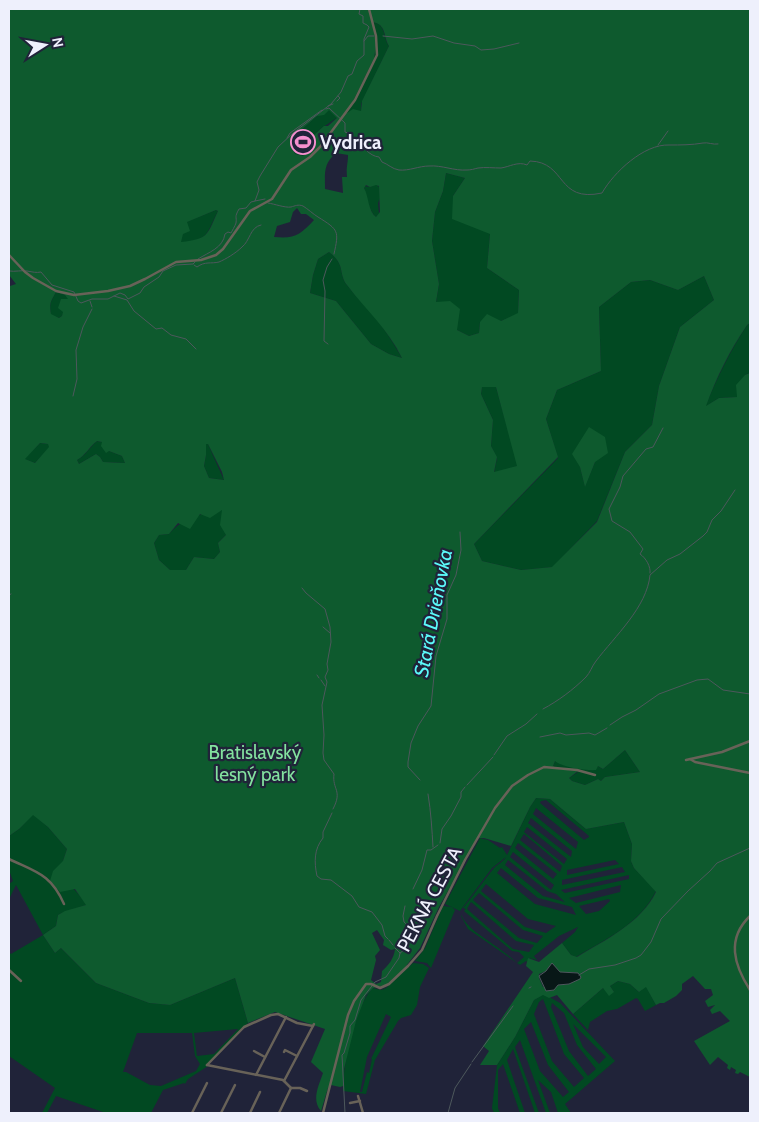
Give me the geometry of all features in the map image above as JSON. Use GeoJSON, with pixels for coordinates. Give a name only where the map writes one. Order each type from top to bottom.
{"type":"FeatureCollection","features":[{"type":"Feature","properties":{"kind":"street"},"geometry":{"type":"LineString","coordinates":[[9,255],[33,278],[56,291],[76,295],[130,286],[173,264],[212,257],[222,249],[247,215],[256,207],[272,199],[291,170],[315,152],[354,100],[377,55],[376,36],[369,9]]}},
{"type":"Feature","properties":{"kind":"street"},"geometry":{"type":"LineString","coordinates":[[750,741],[722,752],[688,760],[750,773]]}},
{"type":"Feature","properties":{"kind":"street","name":"PEKNÁ CESTA"},"geometry":{"type":"LineString","coordinates":[[323,1113],[352,1004],[365,985],[381,988],[387,986],[422,950],[462,866],[496,808],[512,786],[544,767],[577,770],[595,776]]}},
{"type":"Feature","properties":{"kind":"street"},"geometry":{"type":"LineString","coordinates":[[9,859],[21,866],[41,873],[61,894],[64,904]]}},
{"type":"Feature","properties":{"kind":"street"},"geometry":{"type":"LineString","coordinates":[[750,916],[740,928],[734,943],[740,968],[750,990]]}},
{"type":"Feature","properties":{"kind":"street"},"geometry":{"type":"LineString","coordinates":[[9,970],[21,981]]}},
{"type":"Feature","properties":{"kind":"street"},"geometry":{"type":"LineString","coordinates":[[284,1081],[314,1025],[297,1023],[286,1017],[273,1014],[247,1025],[207,1065],[284,1081],[292,1088],[300,1088],[307,1091]]}},
{"type":"Feature","properties":{"kind":"street"},"geometry":{"type":"LineString","coordinates":[[256,1074],[286,1017]]}},
{"type":"Feature","properties":{"kind":"street"},"geometry":{"type":"LineString","coordinates":[[284,1052],[285,1050],[298,1056]]}},
{"type":"Feature","properties":{"kind":"street"},"geometry":{"type":"LineString","coordinates":[[254,1051],[265,1057]]}},
{"type":"Feature","properties":{"kind":"street"},"geometry":{"type":"LineString","coordinates":[[192,1113],[207,1083]]}},
{"type":"Feature","properties":{"kind":"street"},"geometry":{"type":"LineString","coordinates":[[221,1113],[235,1085]]}},
{"type":"Feature","properties":{"kind":"street"},"geometry":{"type":"LineString","coordinates":[[279,1113],[292,1088]]}},
{"type":"Feature","properties":{"kind":"street"},"geometry":{"type":"LineString","coordinates":[[250,1113],[260,1092]]}},
{"type":"Feature","properties":{"kind":"street"},"geometry":{"type":"LineString","coordinates":[[358,1096],[364,1113]]}},
{"type":"Feature","properties":{"kind":"street"},"geometry":{"type":"LineString","coordinates":[[350,1103],[360,1101]]}},
{"type":"Feature","properties":{"kind":"green space","name":"Bratislavský lesný park"},"geometry":{"type":"Polygon","coordinates":[[[9,9],[750,9],[750,323],[729,355],[706,406],[719,398],[737,397],[736,385],[745,375],[750,373],[750,1077],[740,1072],[738,1074],[735,1073],[736,1070],[731,1067],[730,1070],[727,1068],[728,1065],[718,1057],[710,1065],[694,1041],[730,1021],[720,1011],[712,1014],[710,1010],[715,1005],[708,1007],[705,1001],[713,995],[711,989],[705,989],[693,976],[682,984],[682,990],[676,996],[656,1005],[646,987],[639,992],[630,984],[618,981],[610,986],[614,992],[609,996],[603,988],[573,1014],[557,995],[549,998],[543,995],[534,1000],[515,1037],[497,1065],[480,1065],[489,1051],[483,1046],[533,972],[526,966],[528,958],[539,962],[562,943],[571,955],[577,957],[632,922],[656,892],[634,868],[631,861],[632,844],[624,822],[586,829],[550,799],[536,798],[511,846],[478,838],[439,907],[420,948],[403,970],[386,985],[373,988],[366,995],[356,1021],[344,1069],[343,1086],[331,1085],[328,1088],[321,1111],[316,1097],[323,1073],[311,1062],[325,1029],[275,1012],[248,1023],[235,978],[170,1005],[149,1003],[96,983],[61,948],[55,953],[43,935],[56,926],[58,915],[86,905],[75,889],[60,892],[50,881],[53,871],[63,861],[67,849],[48,827],[33,815],[9,836],[9,285],[16,284],[9,275],[9,9]],[[373,22],[376,45],[374,59],[347,113],[353,109],[361,111],[362,101],[389,46],[383,28],[377,23],[373,22]],[[329,110],[324,115],[317,116],[293,137],[292,148],[295,154],[303,156],[315,135],[324,126],[328,126],[337,118],[329,110]],[[336,153],[327,165],[325,189],[343,193],[342,177],[347,177],[348,155],[336,153]],[[446,173],[443,191],[435,212],[432,241],[439,284],[436,302],[450,301],[460,309],[457,330],[469,336],[479,333],[480,322],[487,314],[501,321],[518,313],[519,290],[487,268],[490,234],[452,219],[453,196],[465,178],[446,173]],[[366,185],[364,188],[371,211],[376,217],[380,212],[379,186],[370,187],[366,185]],[[297,208],[293,212],[290,222],[277,226],[274,237],[287,237],[297,235],[314,220],[306,214],[301,214],[297,208]],[[216,210],[187,222],[190,231],[183,234],[181,242],[202,237],[209,231],[218,211],[216,210]],[[329,252],[318,259],[310,293],[336,301],[371,344],[389,354],[402,358],[383,329],[344,281],[338,261],[329,252]],[[704,276],[678,290],[650,280],[631,282],[599,307],[601,371],[557,390],[546,419],[558,457],[474,544],[482,561],[521,570],[552,567],[597,522],[625,452],[652,425],[659,386],[680,327],[714,300],[704,276]],[[56,292],[52,300],[51,314],[59,318],[63,312],[58,308],[61,299],[68,299],[65,295],[56,292]],[[482,387],[481,394],[493,420],[491,446],[497,457],[494,472],[517,466],[496,387],[482,387]],[[97,441],[77,460],[79,464],[96,454],[103,462],[125,463],[122,456],[109,451],[106,453],[101,446],[102,442],[97,441]],[[40,443],[25,459],[35,463],[49,447],[48,444],[40,443]],[[206,444],[204,466],[209,478],[224,480],[208,444],[206,444]],[[222,510],[210,518],[200,514],[190,529],[178,523],[169,534],[159,535],[154,543],[159,560],[170,570],[186,570],[194,557],[214,559],[220,552],[218,543],[226,535],[220,525],[222,510]],[[625,750],[603,769],[598,766],[596,770],[574,768],[555,761],[553,766],[558,769],[578,771],[569,778],[572,781],[585,785],[598,779],[601,781],[605,777],[640,772],[625,750]],[[377,930],[372,933],[380,950],[375,956],[376,960],[371,980],[376,984],[381,982],[382,971],[391,961],[395,949],[391,950],[383,945],[384,940],[377,930]],[[552,963],[546,971],[539,974],[543,987],[569,984],[580,974],[560,972],[552,963]]]}},
{"type":"Feature","properties":{"kind":"green space"},"geometry":{"type":"Polygon","coordinates":[[[373,22],[382,28],[389,46],[361,104],[361,111],[351,111],[332,121],[317,132],[303,156],[295,154],[292,148],[293,137],[364,80],[375,54],[373,22]]]}},
{"type":"Feature","properties":{"kind":"green space"},"geometry":{"type":"Polygon","coordinates":[[[446,173],[465,178],[453,196],[490,234],[487,268],[519,290],[518,314],[501,321],[480,322],[479,333],[469,336],[457,330],[436,302],[439,284],[432,241],[435,212],[443,191],[446,173]]]}},
{"type":"Feature","properties":{"kind":"green space"},"geometry":{"type":"Polygon","coordinates":[[[376,184],[379,187],[380,198],[378,203],[379,214],[376,217],[370,208],[364,186],[370,187],[376,184]]]}},
{"type":"Feature","properties":{"kind":"green space"},"geometry":{"type":"Polygon","coordinates":[[[216,210],[218,211],[208,231],[202,238],[180,243],[186,222],[216,210]]]}},
{"type":"Feature","properties":{"kind":"green space"},"geometry":{"type":"Polygon","coordinates":[[[329,252],[338,261],[344,281],[376,318],[402,358],[389,354],[371,344],[336,301],[310,293],[318,259],[329,252]]]}},
{"type":"Feature","properties":{"kind":"green space"},"geometry":{"type":"Polygon","coordinates":[[[704,276],[714,300],[680,327],[659,386],[652,425],[625,452],[597,521],[553,567],[521,570],[482,561],[474,544],[558,458],[546,419],[557,390],[601,371],[599,307],[631,282],[650,280],[678,290],[704,276]],[[595,462],[580,467],[585,486],[595,462]]]}},
{"type":"Feature","properties":{"kind":"green space"},"geometry":{"type":"Polygon","coordinates":[[[56,292],[65,295],[69,299],[62,316],[59,318],[51,315],[50,311],[51,302],[56,292]]]}},
{"type":"Feature","properties":{"kind":"green space"},"geometry":{"type":"Polygon","coordinates":[[[750,323],[750,373],[745,375],[738,397],[719,398],[705,407],[729,355],[750,323]]]}},
{"type":"Feature","properties":{"kind":"green space"},"geometry":{"type":"Polygon","coordinates":[[[482,387],[496,387],[518,466],[494,473],[497,458],[491,446],[493,420],[481,394],[482,387]]]}},
{"type":"Feature","properties":{"kind":"green space"},"geometry":{"type":"Polygon","coordinates":[[[589,427],[605,437],[608,453],[595,462],[585,487],[580,467],[572,454],[589,427]]]}},
{"type":"Feature","properties":{"kind":"green space"},"geometry":{"type":"Polygon","coordinates":[[[97,441],[102,442],[109,451],[122,456],[125,463],[103,462],[96,454],[79,464],[77,460],[97,441]]]}},
{"type":"Feature","properties":{"kind":"green space"},"geometry":{"type":"Polygon","coordinates":[[[40,443],[48,444],[50,447],[35,463],[24,459],[40,443]]]}},
{"type":"Feature","properties":{"kind":"green space"},"geometry":{"type":"Polygon","coordinates":[[[205,444],[208,444],[224,480],[209,478],[204,466],[205,444]]]}},
{"type":"Feature","properties":{"kind":"green space"},"geometry":{"type":"Polygon","coordinates":[[[222,509],[226,535],[218,543],[220,552],[214,559],[194,557],[186,570],[170,570],[159,560],[154,543],[159,535],[169,534],[193,517],[222,509]]]}},
{"type":"Feature","properties":{"kind":"green space"},"geometry":{"type":"Polygon","coordinates":[[[625,750],[640,772],[605,777],[601,781],[598,779],[585,785],[572,781],[569,778],[578,772],[558,769],[553,766],[555,761],[590,770],[598,766],[603,769],[625,750]]]}},
{"type":"Feature","properties":{"kind":"green space"},"geometry":{"type":"Polygon","coordinates":[[[536,798],[550,799],[586,829],[624,822],[632,844],[631,861],[634,868],[656,891],[649,902],[621,930],[576,957],[571,955],[562,943],[578,927],[559,936],[534,956],[537,960],[529,958],[527,962],[520,965],[517,963],[524,957],[519,952],[512,951],[464,911],[466,909],[463,908],[494,868],[506,857],[492,868],[460,911],[445,904],[480,838],[488,840],[500,848],[502,847],[507,855],[536,798]],[[546,800],[541,801],[540,803],[584,840],[589,836],[546,800]],[[536,808],[533,814],[576,849],[578,842],[536,808]],[[531,818],[528,823],[571,857],[572,851],[531,818]],[[527,827],[524,832],[564,864],[567,859],[527,827]],[[524,834],[520,840],[560,872],[562,866],[524,834]],[[518,843],[515,848],[553,879],[557,874],[518,843]],[[513,852],[510,857],[551,890],[554,885],[513,852]],[[508,860],[505,865],[543,896],[565,902],[556,894],[547,891],[508,860]],[[615,860],[567,870],[567,875],[619,864],[615,860]],[[622,867],[562,880],[562,885],[625,872],[622,867]],[[501,868],[497,873],[535,904],[576,915],[572,907],[538,898],[501,868]],[[629,875],[561,890],[565,893],[629,879],[629,875]],[[486,884],[481,891],[525,927],[546,933],[556,926],[528,919],[486,884]],[[621,885],[569,898],[576,903],[620,892],[621,885]],[[479,893],[473,900],[519,938],[537,943],[543,936],[523,930],[479,893]],[[609,899],[579,906],[586,914],[599,911],[610,901],[609,899]],[[471,902],[467,909],[513,949],[529,952],[534,945],[516,941],[471,902]]]}},
{"type":"Feature","properties":{"kind":"green space"},"geometry":{"type":"Polygon","coordinates":[[[33,814],[48,827],[67,849],[63,861],[73,888],[86,903],[86,905],[58,915],[56,926],[43,935],[16,885],[9,899],[9,884],[13,881],[9,870],[9,836],[19,829],[33,814]]]}},
{"type":"Feature","properties":{"kind":"green space"},"geometry":{"type":"Polygon","coordinates":[[[443,906],[452,907],[455,910],[431,968],[427,963],[415,961],[425,948],[443,906]]]}},
{"type":"Feature","properties":{"kind":"green space"},"geometry":{"type":"Polygon","coordinates":[[[461,915],[480,935],[517,963],[468,929],[461,915]]]}},
{"type":"Feature","properties":{"kind":"green space"},"geometry":{"type":"Polygon","coordinates":[[[43,935],[55,953],[61,948],[96,983],[149,1003],[170,1005],[235,978],[248,1023],[206,1065],[208,1066],[188,1079],[185,1084],[163,1090],[151,1113],[106,1113],[56,1096],[47,1113],[42,1113],[55,1088],[9,1056],[9,952],[11,954],[43,935]],[[238,1029],[194,1033],[197,1056],[214,1054],[238,1029]],[[137,1033],[123,1072],[150,1085],[161,1086],[196,1071],[200,1064],[195,1056],[192,1033],[137,1033]]]}},
{"type":"Feature","properties":{"kind":"green space"},"geometry":{"type":"Polygon","coordinates":[[[413,963],[423,964],[429,968],[420,987],[417,1005],[411,1015],[398,1021],[375,1060],[366,1094],[343,1091],[351,1036],[361,1007],[373,988],[381,990],[386,988],[413,963]],[[386,1014],[367,1057],[360,1092],[362,1092],[367,1072],[369,1073],[371,1059],[391,1017],[386,1014]]]}},
{"type":"Feature","properties":{"kind":"green space"},"geometry":{"type":"Polygon","coordinates":[[[618,981],[630,984],[639,992],[646,986],[656,1005],[645,1011],[636,998],[617,1009],[607,1011],[590,1022],[588,1030],[573,1014],[603,988],[614,992],[610,986],[618,981]]]}},
{"type":"Feature","properties":{"kind":"green space"},"geometry":{"type":"Polygon","coordinates":[[[544,994],[560,1003],[615,1061],[565,1104],[571,1113],[558,1113],[551,1092],[538,1080],[550,1113],[546,1113],[520,1040],[515,1047],[539,1113],[535,1113],[513,1049],[507,1060],[525,1113],[520,1113],[503,1064],[498,1070],[498,1108],[500,1113],[494,1113],[492,1108],[497,1065],[515,1037],[534,1000],[544,994]],[[543,999],[539,1002],[534,1014],[552,1061],[574,1087],[584,1078],[564,1054],[543,999]],[[552,1003],[551,1007],[569,1051],[588,1076],[596,1069],[577,1045],[564,1013],[552,1003]],[[531,1022],[524,1029],[540,1071],[563,1097],[569,1092],[548,1065],[531,1022]],[[573,1024],[583,1047],[599,1064],[606,1057],[573,1024]]]}},
{"type":"Feature","properties":{"kind":"shaded area"},"geometry":{"type":"Polygon","coordinates":[[[552,963],[560,972],[578,973],[581,977],[580,979],[569,984],[558,985],[554,990],[546,991],[539,976],[552,963]]]}},
{"type":"Feature","properties":{"kind":"waterway","name":"Vydrica"},"geometry":{"type":"LineString","coordinates":[[198,259],[218,246],[224,239],[225,234],[231,233],[236,223],[239,209],[246,208],[251,202],[255,201],[259,190],[257,182],[278,147],[331,104],[341,92],[348,76],[352,74],[357,61],[364,55],[364,39],[369,27],[363,23],[363,16],[359,14],[360,9]]}},
{"type":"Feature","properties":{"kind":"waterway","name":"Vydrica"},"geometry":{"type":"LineString","coordinates":[[364,41],[368,36],[374,36]]}},
{"type":"Feature","properties":{"kind":"waterway"},"geometry":{"type":"LineString","coordinates":[[383,36],[412,39],[433,36],[454,43],[475,46],[481,50],[519,43]]}},
{"type":"Feature","properties":{"kind":"waterway","name":"Vydrica"},"geometry":{"type":"LineString","coordinates":[[337,101],[340,98],[338,96]]}},
{"type":"Feature","properties":{"kind":"waterway","name":"Vydrica"},"geometry":{"type":"LineString","coordinates":[[328,106],[333,104]]}},
{"type":"Feature","properties":{"kind":"waterway"},"geometry":{"type":"LineString","coordinates":[[326,109],[329,108],[345,123],[345,132],[351,134],[351,137],[357,138],[369,153],[399,170],[425,166],[462,170],[501,168],[517,164],[527,165],[530,161],[542,163],[557,174],[569,188],[587,195],[602,193],[622,168],[650,149],[669,145],[718,144]]}},
{"type":"Feature","properties":{"kind":"waterway","name":"Vydrica"},"geometry":{"type":"LineString","coordinates":[[287,138],[290,133],[322,110]]}},
{"type":"Feature","properties":{"kind":"waterway"},"geometry":{"type":"LineString","coordinates":[[658,145],[668,131]]}},
{"type":"Feature","properties":{"kind":"waterway"},"geometry":{"type":"LineString","coordinates":[[255,201],[265,199]]}},
{"type":"Feature","properties":{"kind":"waterway"},"geometry":{"type":"LineString","coordinates":[[268,203],[286,207],[303,206],[334,228],[337,236],[334,254]]}},
{"type":"Feature","properties":{"kind":"waterway"},"geometry":{"type":"LineString","coordinates":[[194,265],[197,267],[205,263],[219,262],[228,258],[245,244],[252,231],[261,225]]}},
{"type":"Feature","properties":{"kind":"waterway"},"geometry":{"type":"LineString","coordinates":[[328,344],[324,341],[325,291],[323,280],[332,259]]}},
{"type":"Feature","properties":{"kind":"waterway","name":"Vydrica"},"geometry":{"type":"LineString","coordinates":[[9,271],[41,272],[52,285],[74,292],[81,303],[92,299],[108,299],[120,293],[128,299],[140,293],[144,287],[159,277],[163,271],[176,265],[193,264],[195,262]]}},
{"type":"Feature","properties":{"kind":"waterway"},"geometry":{"type":"LineString","coordinates":[[114,296],[127,300],[134,311],[156,329],[162,328],[171,335],[186,339],[196,349]]}},
{"type":"Feature","properties":{"kind":"waterway"},"geometry":{"type":"LineString","coordinates":[[90,301],[92,307]]}},
{"type":"Feature","properties":{"kind":"waterway"},"geometry":{"type":"LineString","coordinates":[[73,396],[77,379],[76,350],[83,327],[92,309]]}},
{"type":"Feature","properties":{"kind":"waterway"},"geometry":{"type":"LineString","coordinates":[[650,573],[648,563],[640,554],[643,549],[630,532],[612,521],[609,509],[620,487],[623,476],[646,449],[653,447],[663,428]]}},
{"type":"Feature","properties":{"kind":"waterway"},"geometry":{"type":"LineString","coordinates":[[543,709],[565,695],[589,674],[596,661],[637,610],[648,587],[650,575],[667,560],[680,554],[703,536],[707,532],[712,520],[721,511],[735,490]]}},
{"type":"Feature","properties":{"kind":"waterway","name":"Stará Drieňovka"},"geometry":{"type":"LineString","coordinates":[[420,780],[408,767],[411,743],[418,726],[431,706],[436,656],[447,619],[447,595],[456,575],[461,550],[460,532]]}},
{"type":"Feature","properties":{"kind":"waterway"},"geometry":{"type":"LineString","coordinates":[[302,588],[325,609],[330,627],[331,642],[327,664],[328,670],[325,677],[327,682],[322,705],[324,760],[334,774],[337,794],[333,809]]}},
{"type":"Feature","properties":{"kind":"waterway"},"geometry":{"type":"LineString","coordinates":[[323,627],[330,633]]}},
{"type":"Feature","properties":{"kind":"waterway"},"geometry":{"type":"LineString","coordinates":[[610,725],[659,694],[697,680],[708,679],[723,690],[750,694]]}},
{"type":"Feature","properties":{"kind":"waterway"},"geometry":{"type":"LineString","coordinates":[[321,680],[325,686]]}},
{"type":"Feature","properties":{"kind":"waterway"},"geometry":{"type":"LineString","coordinates":[[494,755],[507,736],[526,724],[537,714]]}},
{"type":"Feature","properties":{"kind":"waterway"},"geometry":{"type":"LineString","coordinates":[[540,737],[560,733],[566,735],[589,733],[595,735],[607,728]]}},
{"type":"Feature","properties":{"kind":"waterway"},"geometry":{"type":"LineString","coordinates":[[467,785],[493,757]]}},
{"type":"Feature","properties":{"kind":"waterway"},"geometry":{"type":"LineString","coordinates":[[440,843],[442,829],[451,816],[465,787]]}},
{"type":"Feature","properties":{"kind":"waterway","name":"Stará Drieňovka"},"geometry":{"type":"LineString","coordinates":[[428,794],[433,847]]}},
{"type":"Feature","properties":{"kind":"waterway"},"geometry":{"type":"LineString","coordinates":[[332,813],[316,851],[315,866],[317,876],[321,879],[331,880],[352,896],[359,907],[372,912],[382,925],[385,936],[388,939]]}},
{"type":"Feature","properties":{"kind":"waterway"},"geometry":{"type":"LineString","coordinates":[[413,889],[422,870],[427,850],[431,850],[438,845]]}},
{"type":"Feature","properties":{"kind":"waterway"},"geometry":{"type":"LineString","coordinates":[[579,975],[589,969],[615,965],[641,955],[651,942],[661,919],[688,891],[717,863],[750,848]]}},
{"type":"Feature","properties":{"kind":"waterway"},"geometry":{"type":"LineString","coordinates":[[345,1113],[342,1055],[350,1033],[350,1026],[355,1020],[361,1000],[375,982],[386,977],[399,958],[400,953],[407,948],[409,928],[404,922],[405,906]]}},
{"type":"Feature","properties":{"kind":"waterway"},"geometry":{"type":"LineString","coordinates":[[389,940],[393,945]]}},
{"type":"Feature","properties":{"kind":"waterway"},"geometry":{"type":"LineString","coordinates":[[395,948],[400,953]]}},
{"type":"Feature","properties":{"kind":"waterway"},"geometry":{"type":"LineString","coordinates":[[472,1062],[513,1006]]}},
{"type":"Feature","properties":{"kind":"waterway"},"geometry":{"type":"LineString","coordinates":[[448,1113],[455,1088],[471,1064]]}},
{"type":"Feature","properties":{"kind":"place","name":"Vydrica"},"geometry":{"type":"Point","coordinates":[303,142]}}]}
